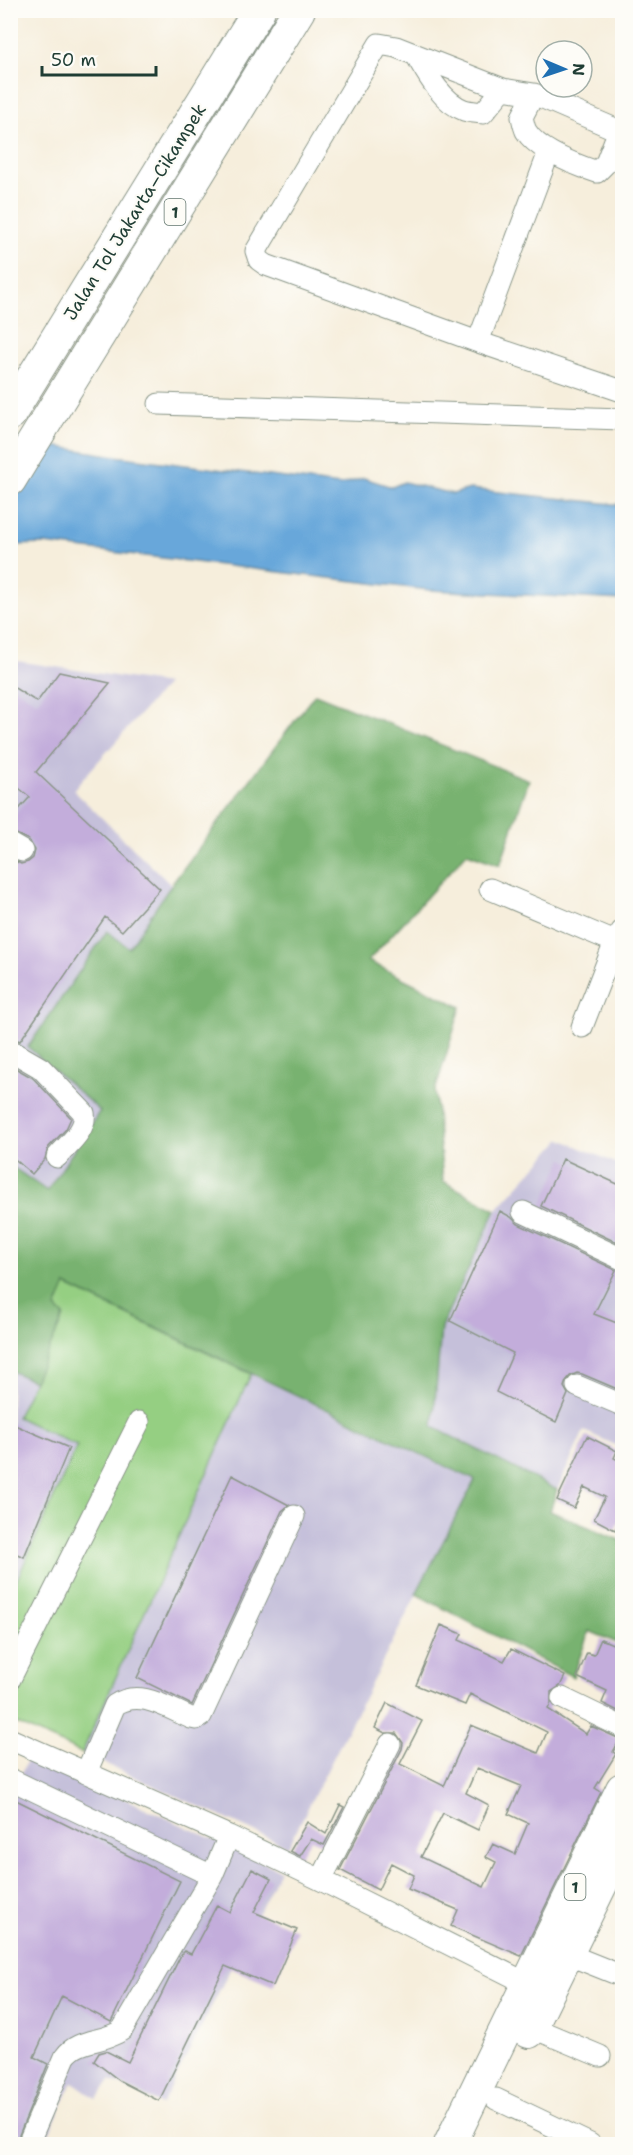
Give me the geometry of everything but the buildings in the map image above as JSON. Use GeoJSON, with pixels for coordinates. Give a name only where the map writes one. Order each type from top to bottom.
{"type":"FeatureCollection","features":[{"type":"Feature","properties":{"kind":"highway","name":"Jalan Tol Jakarta–Cikampek"},"geometry":{"type":"LineString","coordinates":[[13,411],[259,10]]}},
{"type":"Feature","properties":{"kind":"highway","name":"Jalan Tol Jakarta–Cikampek"},"geometry":{"type":"LineString","coordinates":[[10,480],[300,10]]}},
{"type":"Feature","properties":{"kind":"highway","name":"1"},"geometry":{"type":"LineString","coordinates":[[450,2145],[622,1790]]}},
{"type":"Feature","properties":{"kind":"highway","name":"1"},"geometry":{"type":"LineString","coordinates":[[473,2145],[622,1842]]}},
{"type":"Feature","properties":{"kind":"street"},"geometry":{"type":"LineString","coordinates":[[546,99],[621,131],[606,163],[597,172],[549,152],[526,131],[522,117],[534,94],[503,89],[396,47],[379,44],[255,251],[259,260],[266,265],[478,342],[622,391]]}},
{"type":"Feature","properties":{"kind":"street"},"geometry":{"type":"LineString","coordinates":[[416,55],[426,72],[450,102],[464,110],[483,113],[503,89]]}},
{"type":"Feature","properties":{"kind":"street"},"geometry":{"type":"LineString","coordinates":[[478,342],[549,152]]}},
{"type":"Feature","properties":{"kind":"street"},"geometry":{"type":"LineString","coordinates":[[159,404],[622,419]]}},
{"type":"Feature","properties":{"kind":"street"},"geometry":{"type":"LineString","coordinates":[[490,889],[619,936],[582,1027]]}},
{"type":"Feature","properties":{"kind":"street"},"geometry":{"type":"LineString","coordinates":[[10,1050],[41,1068],[84,1113],[85,1120],[82,1128],[57,1157]]}},
{"type":"Feature","properties":{"kind":"street"},"geometry":{"type":"LineString","coordinates":[[523,1212],[622,1258]]}},
{"type":"Feature","properties":{"kind":"street"},"geometry":{"type":"LineString","coordinates":[[577,1386],[622,1405]]}},
{"type":"Feature","properties":{"kind":"street"},"geometry":{"type":"LineString","coordinates":[[10,1679],[139,1422]]}},
{"type":"Feature","properties":{"kind":"street"},"geometry":{"type":"LineString","coordinates":[[86,1773],[115,1705],[122,1701],[129,1698],[145,1698],[191,1718],[196,1719],[201,1716],[294,1516]]}},
{"type":"Feature","properties":{"kind":"street"},"geometry":{"type":"LineString","coordinates":[[562,1698],[622,1727]]}},
{"type":"Feature","properties":{"kind":"street"},"geometry":{"type":"LineString","coordinates":[[10,1739],[229,1836],[528,1984]]}},
{"type":"Feature","properties":{"kind":"street"},"geometry":{"type":"LineString","coordinates":[[321,1880],[390,1744]]}},
{"type":"Feature","properties":{"kind":"street"},"geometry":{"type":"LineString","coordinates":[[10,1779],[212,1876]]}},
{"type":"Feature","properties":{"kind":"street"},"geometry":{"type":"LineString","coordinates":[[28,2145],[70,2049],[79,2044],[104,2039],[122,2030],[212,1876],[229,1836]]}},
{"type":"Feature","properties":{"kind":"street"},"geometry":{"type":"LineString","coordinates":[[567,1954],[622,1976]]}},
{"type":"Feature","properties":{"kind":"street"},"geometry":{"type":"LineString","coordinates":[[531,2027],[600,2056]]}},
{"type":"Feature","properties":{"kind":"street"},"geometry":{"type":"LineString","coordinates":[[496,2099],[590,2145]]}},
{"type":"Feature","properties":{"kind":"shaded area"},"geometry":{"type":"Polygon","coordinates":[[[10,660],[167,684],[73,790],[171,885],[128,949],[107,931],[29,1047],[100,1111],[46,1191],[11,1166],[10,660]]]}},
{"type":"Feature","properties":{"kind":"shaded area"},"geometry":{"type":"Polygon","coordinates":[[[561,1139],[622,1166],[622,1448],[584,1431],[557,1490],[433,1427],[441,1327],[496,1210],[561,1139]]]}},
{"type":"Feature","properties":{"kind":"shaded area"},"geometry":{"type":"Polygon","coordinates":[[[11,1371],[34,1381],[17,1417],[78,1445],[11,1593],[11,1371]]]}},
{"type":"Feature","properties":{"kind":"shaded area"},"geometry":{"type":"Polygon","coordinates":[[[251,1374],[475,1480],[288,1847],[82,1753],[251,1374]]]}},
{"type":"Feature","properties":{"kind":"shaded area"},"geometry":{"type":"Polygon","coordinates":[[[29,1755],[280,1870],[162,2105],[110,2080],[97,2099],[73,2082],[44,2144],[11,2144],[10,1769],[21,1774],[29,1755]]]}},
{"type":"Feature","properties":{"kind":"green space"},"geometry":{"type":"Polygon","coordinates":[[[315,694],[529,780],[500,865],[467,853],[368,961],[461,1007],[435,1091],[443,1181],[496,1210],[441,1327],[433,1427],[557,1490],[550,1511],[622,1541],[622,1645],[589,1631],[573,1677],[416,1594],[475,1480],[66,1285],[56,1308],[64,1316],[34,1381],[11,1371],[11,1166],[47,1191],[100,1111],[28,1047],[107,931],[129,948],[171,885],[315,694]]]}},
{"type":"Feature","properties":{"kind":"green space"},"geometry":{"type":"Polygon","coordinates":[[[65,1285],[251,1374],[82,1753],[11,1721],[11,1593],[77,1446],[17,1417],[64,1316],[56,1308],[65,1285]]]}},
{"type":"Feature","properties":{"kind":"water"},"geometry":{"type":"Polygon","coordinates":[[[10,439],[115,456],[340,485],[364,478],[392,487],[404,482],[453,494],[470,489],[622,505],[622,600],[429,590],[44,544],[11,545],[10,439]]]}}]}
